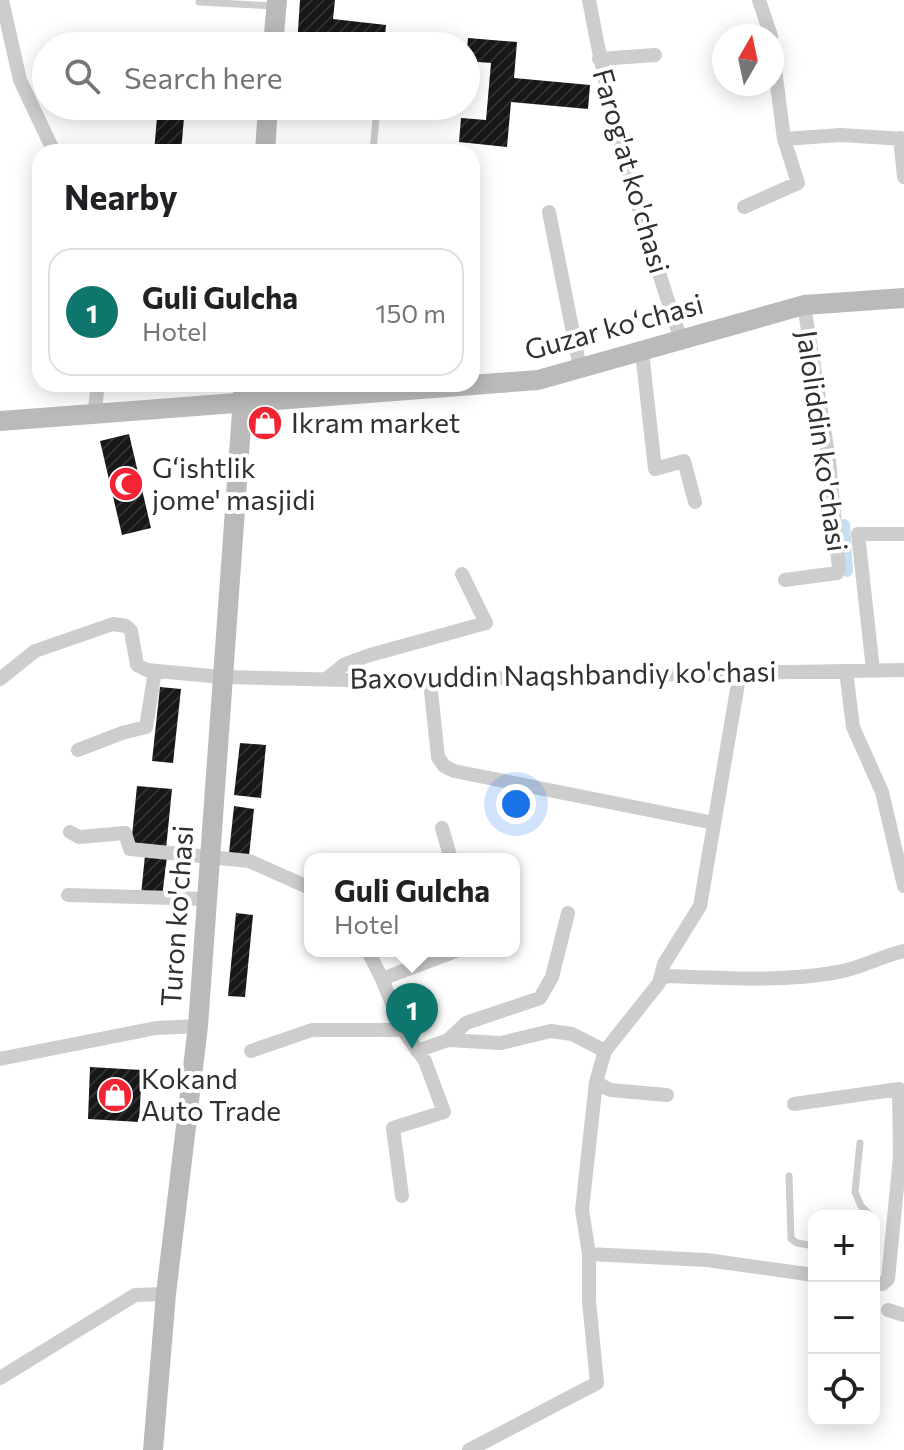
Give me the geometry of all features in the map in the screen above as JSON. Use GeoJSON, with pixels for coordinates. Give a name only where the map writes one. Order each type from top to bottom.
{"type":"FeatureCollection","features":[{"type":"Feature","properties":{"kind":"main road"},"geometry":{"type":"LineString","coordinates":[[274,32],[277,3]]}},
{"type":"Feature","properties":{"kind":"main road"},"geometry":{"type":"LineString","coordinates":[[266,144],[267,120]]}},
{"type":"Feature","properties":{"kind":"main road","name":"Guzar koʻchasi"},"geometry":{"type":"LineString","coordinates":[[480,383],[538,380],[804,305],[904,298]]}},
{"type":"Feature","properties":{"kind":"main road","name":"Guzar koʻchasi"},"geometry":{"type":"LineString","coordinates":[[0,421],[94,416],[243,394],[290,392]]}},
{"type":"Feature","properties":{"kind":"main road","name":"Turon ko'chasi"},"geometry":{"type":"LineString","coordinates":[[153,1450],[166,1294],[198,1026],[243,394]]}},
{"type":"Feature","properties":{"kind":"street"},"geometry":{"type":"LineString","coordinates":[[2,0],[20,80],[32,105]]}},
{"type":"Feature","properties":{"kind":"street","name":"Farog'at ko'chasi"},"geometry":{"type":"LineString","coordinates":[[589,0],[599,59],[637,210],[681,340]]}},
{"type":"Feature","properties":{"kind":"street"},"geometry":{"type":"LineString","coordinates":[[759,0],[767,24]]}},
{"type":"Feature","properties":{"kind":"street"},"geometry":{"type":"LineString","coordinates":[[599,59],[655,55]]}},
{"type":"Feature","properties":{"kind":"street"},"geometry":{"type":"LineString","coordinates":[[744,207],[798,183],[784,139],[778,96]]}},
{"type":"Feature","properties":{"kind":"street"},"geometry":{"type":"LineString","coordinates":[[39,120],[50,144]]}},
{"type":"Feature","properties":{"kind":"street"},"geometry":{"type":"LineString","coordinates":[[784,139],[841,135],[902,139],[904,177]]}},
{"type":"Feature","properties":{"kind":"street"},"geometry":{"type":"LineString","coordinates":[[549,212],[580,368]]}},
{"type":"Feature","properties":{"kind":"street","name":"Jaloliddin ko'chasi"},"geometry":{"type":"LineString","coordinates":[[785,580],[837,573],[839,569],[829,460],[804,305]]}},
{"type":"Feature","properties":{"kind":"street"},"geometry":{"type":"LineString","coordinates":[[642,352],[655,469],[684,461],[695,502]]}},
{"type":"Feature","properties":{"kind":"street"},"geometry":{"type":"LineString","coordinates":[[94,416],[97,392]]}},
{"type":"Feature","properties":{"kind":"street","name":"Jaloliddin ko'chasi"},"geometry":{"type":"LineString","coordinates":[[873,670],[858,534],[904,534]]}},
{"type":"Feature","properties":{"kind":"street"},"geometry":{"type":"LineString","coordinates":[[326,679],[345,664],[370,655],[486,623],[462,574]]}},
{"type":"Feature","properties":{"kind":"street"},"geometry":{"type":"LineString","coordinates":[[0,679],[35,651],[113,624],[126,626],[131,631],[137,665],[155,671],[146,727],[78,750]]}},
{"type":"Feature","properties":{"kind":"street","name":"Baxovuddin Naqshbandiy ko'chasi"},"geometry":{"type":"LineString","coordinates":[[155,671],[222,677],[430,682],[904,670]]}},
{"type":"Feature","properties":{"kind":"street"},"geometry":{"type":"LineString","coordinates":[[846,671],[853,727],[882,792],[904,886]]}},
{"type":"Feature","properties":{"kind":"street"},"geometry":{"type":"LineString","coordinates":[[469,1450],[597,1383],[589,1301],[589,1254],[582,1210],[596,1082],[605,1051],[660,979],[664,964],[700,906],[740,672]]}},
{"type":"Feature","properties":{"kind":"street"},"geometry":{"type":"LineString","coordinates":[[430,682],[438,757],[444,766],[454,771],[714,823]]}},
{"type":"Feature","properties":{"kind":"street"},"geometry":{"type":"LineString","coordinates":[[442,828],[449,853]]}},
{"type":"Feature","properties":{"kind":"street"},"geometry":{"type":"LineString","coordinates":[[70,832],[79,837],[125,833],[130,849],[210,855],[259,864],[304,885]]}},
{"type":"Feature","properties":{"kind":"street"},"geometry":{"type":"LineString","coordinates":[[68,895],[207,899]]}},
{"type":"Feature","properties":{"kind":"street"},"geometry":{"type":"LineString","coordinates":[[448,1040],[466,1023],[540,998],[552,977],[568,913]]}},
{"type":"Feature","properties":{"kind":"street"},"geometry":{"type":"LineString","coordinates":[[660,979],[668,976],[742,979],[823,975],[904,951]]}},
{"type":"Feature","properties":{"kind":"street"},"geometry":{"type":"LineString","coordinates":[[371,957],[403,1030],[425,1061],[444,1112],[393,1128],[402,1196]]}},
{"type":"Feature","properties":{"kind":"street"},"geometry":{"type":"LineString","coordinates":[[382,979],[440,957]]}},
{"type":"Feature","properties":{"kind":"street"},"geometry":{"type":"LineString","coordinates":[[0,1059],[156,1028],[198,1026]]}},
{"type":"Feature","properties":{"kind":"street"},"geometry":{"type":"LineString","coordinates":[[251,1051],[312,1030],[403,1030]]}},
{"type":"Feature","properties":{"kind":"street"},"geometry":{"type":"LineString","coordinates":[[417,1051],[448,1040],[501,1043],[551,1031],[572,1034],[605,1051]]}},
{"type":"Feature","properties":{"kind":"street"},"geometry":{"type":"LineString","coordinates":[[596,1082],[610,1090],[667,1095]]}},
{"type":"Feature","properties":{"kind":"street"},"geometry":{"type":"LineString","coordinates":[[794,1104],[899,1089],[900,1157],[888,1279],[880,1284]]}},
{"type":"Feature","properties":{"kind":"street"},"geometry":{"type":"LineString","coordinates":[[589,1254],[707,1260],[808,1274]]}},
{"type":"Feature","properties":{"kind":"street"},"geometry":{"type":"LineString","coordinates":[[0,1378],[135,1295],[166,1294]]}},
{"type":"Feature","properties":{"kind":"street"},"geometry":{"type":"LineString","coordinates":[[888,1310],[904,1315]]}},
{"type":"Feature","properties":{"kind":"lane"},"geometry":{"type":"LineString","coordinates":[[199,2],[277,3]]}},
{"type":"Feature","properties":{"kind":"lane"},"geometry":{"type":"LineString","coordinates":[[374,144],[376,120]]}},
{"type":"Feature","properties":{"kind":"lane"},"geometry":{"type":"LineString","coordinates":[[860,1143],[855,1192],[865,1210]]}},
{"type":"Feature","properties":{"kind":"lane"},"geometry":{"type":"LineString","coordinates":[[789,1176],[791,1239],[808,1245]]}},
{"type":"Feature","properties":{"kind":"building"},"geometry":{"type":"Polygon","coordinates":[[[300,0],[335,0],[333,19],[386,25],[385,32],[298,32],[300,0]]]}},
{"type":"Feature","properties":{"kind":"building"},"geometry":{"type":"Polygon","coordinates":[[[480,39],[517,42],[514,78],[590,85],[588,109],[511,102],[507,147],[459,142],[461,120],[486,120],[491,63],[480,62],[480,39]]]}},
{"type":"Feature","properties":{"kind":"building"},"geometry":{"type":"Polygon","coordinates":[[[157,120],[184,120],[182,144],[155,144],[157,120]]]}},
{"type":"Feature","properties":{"kind":"building","name":"Gʻishtlik jome' masjidi"},"geometry":{"type":"Polygon","coordinates":[[[129,434],[151,528],[122,535],[100,441],[129,434]]]}},
{"type":"Feature","properties":{"kind":"building"},"geometry":{"type":"Polygon","coordinates":[[[160,687],[181,689],[173,763],[152,761],[160,687]]]}},
{"type":"Feature","properties":{"kind":"building"},"geometry":{"type":"Polygon","coordinates":[[[240,743],[266,745],[261,798],[234,795],[240,743]]]}},
{"type":"Feature","properties":{"kind":"building"},"geometry":{"type":"Polygon","coordinates":[[[137,786],[172,789],[166,849],[131,846],[137,786]]]}},
{"type":"Feature","properties":{"kind":"building"},"geometry":{"type":"Polygon","coordinates":[[[234,806],[254,809],[249,856],[229,853],[234,806]]]}},
{"type":"Feature","properties":{"kind":"building"},"geometry":{"type":"Polygon","coordinates":[[[145,855],[167,857],[162,897],[141,895],[145,855]]]}},
{"type":"Feature","properties":{"kind":"building"},"geometry":{"type":"Polygon","coordinates":[[[236,913],[253,915],[245,997],[228,996],[236,913]]]}},
{"type":"Feature","properties":{"kind":"building","name":"Kokand Auto Trade"},"geometry":{"type":"Polygon","coordinates":[[[90,1067],[142,1070],[139,1122],[88,1119],[90,1067]]]}},
{"type":"Feature","properties":{"kind":"waterway"},"geometry":{"type":"LineString","coordinates":[[844,525],[847,571]]}},
{"type":"Feature","properties":{"kind":"place","name":"Ikram market"},"geometry":{"type":"Point","coordinates":[265,423]}},
{"type":"Feature","properties":{"kind":"place","name":"Gʻishtlik jome' masjidi"},"geometry":{"type":"Point","coordinates":[126,484]}},
{"type":"Feature","properties":{"kind":"place","name":"Guli Gulcha"},"geometry":{"type":"Point","coordinates":[412,1049]}},
{"type":"Feature","properties":{"kind":"place","name":"Kokand Auto Trade"},"geometry":{"type":"Point","coordinates":[115,1095]}}]}
